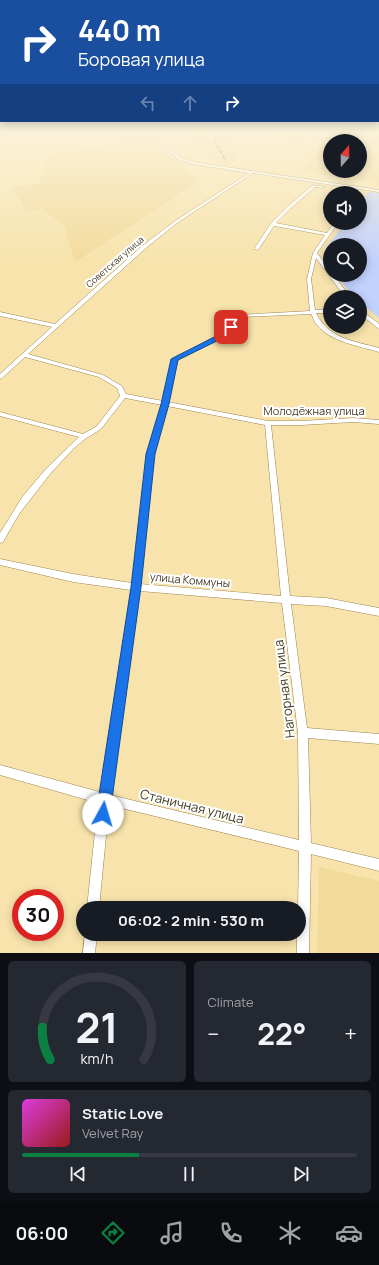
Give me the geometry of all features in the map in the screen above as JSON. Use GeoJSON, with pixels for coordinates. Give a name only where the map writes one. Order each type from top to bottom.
{"type":"FeatureCollection","features":[{"type":"Feature","properties":{"kind":"street","name":"Советская улица"},"geometry":{"type":"LineString","coordinates":[[0,377],[112,275],[176,222],[247,175]]}},
{"type":"Feature","properties":{"kind":"street"},"geometry":{"type":"LineString","coordinates":[[266,175],[330,186]]}},
{"type":"Feature","properties":{"kind":"street"},"geometry":{"type":"LineString","coordinates":[[256,249],[272,224],[293,202],[314,186],[323,187]]}},
{"type":"Feature","properties":{"kind":"street"},"geometry":{"type":"LineString","coordinates":[[367,191],[379,191]]}},
{"type":"Feature","properties":{"kind":"street"},"geometry":{"type":"LineString","coordinates":[[272,224],[327,234]]}},
{"type":"Feature","properties":{"kind":"street"},"geometry":{"type":"LineString","coordinates":[[330,230],[315,254],[309,280],[313,312],[319,324],[331,334],[346,341],[379,350]]}},
{"type":"Feature","properties":{"kind":"street"},"geometry":{"type":"LineString","coordinates":[[315,254],[343,290]]}},
{"type":"Feature","properties":{"kind":"street"},"geometry":{"type":"LineString","coordinates":[[94,901],[104,799],[136,587],[150,454],[165,404],[175,359],[226,334],[239,316],[323,311]]}},
{"type":"Feature","properties":{"kind":"street"},"geometry":{"type":"LineString","coordinates":[[0,314],[56,326]]}},
{"type":"Feature","properties":{"kind":"street"},"geometry":{"type":"LineString","coordinates":[[367,317],[379,327]]}},
{"type":"Feature","properties":{"kind":"street"},"geometry":{"type":"LineString","coordinates":[[0,540],[11,518],[28,494],[62,457],[84,436],[96,430],[122,396],[120,387],[101,376],[24,355]]}},
{"type":"Feature","properties":{"kind":"street","name":"Молодёжная улица"},"geometry":{"type":"LineString","coordinates":[[122,396],[268,423],[353,420],[379,422]]}},
{"type":"Feature","properties":{"kind":"street"},"geometry":{"type":"LineString","coordinates":[[0,414],[84,436]]}},
{"type":"Feature","properties":{"kind":"street","name":"Нагорная улица"},"geometry":{"type":"LineString","coordinates":[[268,423],[286,600],[303,733],[305,847],[303,953]]}},
{"type":"Feature","properties":{"kind":"street","name":"улица Коммуны"},"geometry":{"type":"LineString","coordinates":[[1,565],[73,578],[136,587],[326,602],[379,612]]}},
{"type":"Feature","properties":{"kind":"street"},"geometry":{"type":"LineString","coordinates":[[303,733],[379,740]]}},
{"type":"Feature","properties":{"kind":"street","name":"Станичная улица"},"geometry":{"type":"LineString","coordinates":[[0,770],[104,799],[379,865]]}},
{"type":"Feature","properties":{"kind":"street"},"geometry":{"type":"LineString","coordinates":[[89,953],[90,941]]}},
{"type":"Feature","properties":{"kind":"shaded area"},"geometry":{"type":"Polygon","coordinates":[[[41,175],[192,175],[199,181],[78,260],[74,259],[64,226],[36,204],[40,210],[27,212],[12,187],[39,183],[41,175]]]}},
{"type":"Feature","properties":{"kind":"shaded area"},"geometry":{"type":"Polygon","coordinates":[[[367,175],[379,175],[379,183],[344,178],[367,178],[367,175]]]}},
{"type":"Feature","properties":{"kind":"shaded area"},"geometry":{"type":"Polygon","coordinates":[[[368,192],[379,193],[379,318],[367,308],[367,290],[348,290],[342,282],[367,282],[367,238],[334,238],[340,230],[367,230],[368,192]]]}},
{"type":"Feature","properties":{"kind":"shaded area"},"geometry":{"type":"Polygon","coordinates":[[[319,867],[379,881],[379,953],[317,953],[319,867]]]}},
{"type":"Feature","properties":{"kind":"route"},"geometry":{"type":"LineString","coordinates":[[103,814],[136,587],[150,454],[165,404],[175,359],[226,334],[231,327]]}}]}
